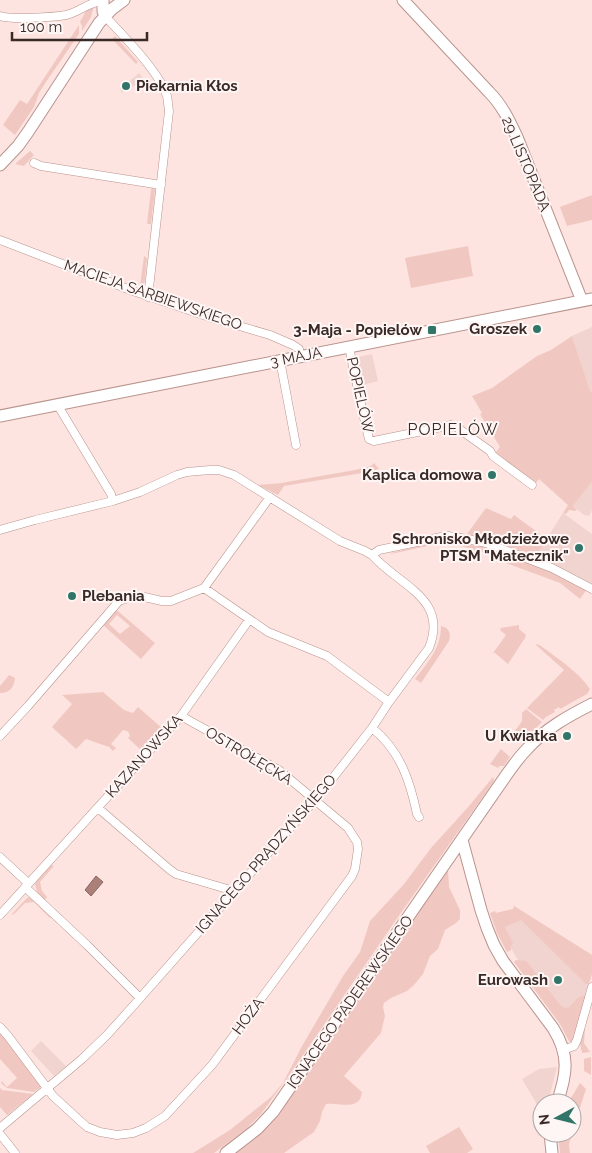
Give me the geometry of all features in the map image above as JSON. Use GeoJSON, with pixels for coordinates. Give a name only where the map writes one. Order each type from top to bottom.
{"type":"FeatureCollection","features":[{"type":"Feature","properties":{"kind":"street"},"geometry":{"type":"LineString","coordinates":[[0,16],[22,17],[67,14],[103,0],[102,11],[105,16],[150,66],[161,84],[167,96],[169,111],[148,296]]}},
{"type":"Feature","properties":{"kind":"street"},"geometry":{"type":"LineString","coordinates":[[0,165],[28,132],[105,16],[124,0]]}},
{"type":"Feature","properties":{"kind":"street","name":"29 LISTOPADA"},"geometry":{"type":"LineString","coordinates":[[403,0],[497,100],[506,114],[587,300]]}},
{"type":"Feature","properties":{"kind":"street"},"geometry":{"type":"LineString","coordinates":[[34,162],[41,166],[161,184]]}},
{"type":"Feature","properties":{"kind":"street","name":"MACIEJA SARBIEWSKIEGO"},"geometry":{"type":"LineString","coordinates":[[0,240],[148,296],[270,335],[299,349],[300,356]]}},
{"type":"Feature","properties":{"kind":"street","name":"3 MAJA"},"geometry":{"type":"LineString","coordinates":[[0,416],[587,300]]}},
{"type":"Feature","properties":{"kind":"street","name":"POPIELÓW"},"geometry":{"type":"LineString","coordinates":[[349,347],[369,439],[374,441],[455,426],[532,485]]}},
{"type":"Feature","properties":{"kind":"street"},"geometry":{"type":"LineString","coordinates":[[280,360],[296,444]]}},
{"type":"Feature","properties":{"kind":"street"},"geometry":{"type":"LineString","coordinates":[[57,404],[111,494],[113,501]]}},
{"type":"Feature","properties":{"kind":"street","name":"IGNACEGO PRĄDZYŃSKIEGO"},"geometry":{"type":"LineString","coordinates":[[0,530],[113,501],[187,472],[219,470],[234,475],[340,541],[372,555],[427,604],[434,623],[429,648],[372,728],[315,799],[94,1049],[0,1128]]}},
{"type":"Feature","properties":{"kind":"street"},"geometry":{"type":"LineString","coordinates":[[0,736],[119,601],[136,596],[162,601],[171,600],[204,588],[270,497]]}},
{"type":"Feature","properties":{"kind":"street"},"geometry":{"type":"LineString","coordinates":[[372,555],[379,550],[442,536],[455,537],[486,543],[518,555],[552,568],[592,589]]}},
{"type":"Feature","properties":{"kind":"street"},"geometry":{"type":"LineString","coordinates":[[204,588],[268,632],[327,656],[389,702]]}},
{"type":"Feature","properties":{"kind":"street","name":"KAZANOWSKA"},"geometry":{"type":"LineString","coordinates":[[0,915],[181,716],[249,620]]}},
{"type":"Feature","properties":{"kind":"street","name":"IGNACEGO PADEREWSKIEGO"},"geometry":{"type":"LineString","coordinates":[[226,1153],[257,1128],[273,1112],[526,749],[558,722],[592,704]]}},
{"type":"Feature","properties":{"kind":"street","name":"OSTROŁĘCKA"},"geometry":{"type":"LineString","coordinates":[[181,716],[279,770],[315,799]]}},
{"type":"Feature","properties":{"kind":"street"},"geometry":{"type":"LineString","coordinates":[[372,728],[383,737],[402,764],[419,816]]}},
{"type":"Feature","properties":{"kind":"street","name":"HOŻA"},"geometry":{"type":"LineString","coordinates":[[0,1027],[65,1108],[87,1127],[117,1135],[133,1133],[146,1128],[165,1116],[212,1065],[346,885],[355,869],[358,849],[354,836],[348,828],[315,799]]}},
{"type":"Feature","properties":{"kind":"street"},"geometry":{"type":"LineString","coordinates":[[98,808],[176,874],[234,891]]}},
{"type":"Feature","properties":{"kind":"street"},"geometry":{"type":"LineString","coordinates":[[462,840],[486,928],[494,945],[503,961],[560,1038],[566,1061],[560,1093]]}},
{"type":"Feature","properties":{"kind":"street"},"geometry":{"type":"LineString","coordinates":[[0,857],[140,998]]}},
{"type":"Feature","properties":{"kind":"street"},"geometry":{"type":"LineString","coordinates":[[563,1050],[574,1046],[577,1040],[592,988]]}},
{"type":"Feature","properties":{"kind":"street"},"geometry":{"type":"LineString","coordinates":[[0,1134],[15,1153]]}},
{"type":"Feature","properties":{"kind":"shaded area"},"geometry":{"type":"Polygon","coordinates":[[[94,6],[91,17],[82,31],[80,22],[86,11],[94,6]]]}},
{"type":"Feature","properties":{"kind":"shaded area"},"geometry":{"type":"Polygon","coordinates":[[[79,25],[79,34],[39,93],[34,107],[15,135],[3,125],[20,100],[27,104],[79,25]]]}},
{"type":"Feature","properties":{"kind":"shaded area"},"geometry":{"type":"Polygon","coordinates":[[[115,36],[138,62],[136,64],[112,39],[115,36]]]}},
{"type":"Feature","properties":{"kind":"shaded area"},"geometry":{"type":"Polygon","coordinates":[[[139,73],[144,80],[122,93],[120,89],[139,73]]]}},
{"type":"Feature","properties":{"kind":"shaded area"},"geometry":{"type":"Polygon","coordinates":[[[30,151],[34,155],[24,166],[15,164],[30,151]]]}},
{"type":"Feature","properties":{"kind":"shaded area"},"geometry":{"type":"Polygon","coordinates":[[[151,189],[155,190],[151,224],[147,224],[151,189]]]}},
{"type":"Feature","properties":{"kind":"shaded area"},"geometry":{"type":"Polygon","coordinates":[[[592,195],[592,220],[567,226],[560,207],[592,195]]]}},
{"type":"Feature","properties":{"kind":"shaded area"},"geometry":{"type":"Polygon","coordinates":[[[468,246],[473,276],[411,288],[405,258],[468,246]]]}},
{"type":"Feature","properties":{"kind":"shaded area"},"geometry":{"type":"Polygon","coordinates":[[[144,256],[147,258],[144,287],[140,286],[144,256]]]}},
{"type":"Feature","properties":{"kind":"shaded area"},"geometry":{"type":"Polygon","coordinates":[[[592,327],[592,392],[572,336],[592,327]]]}},
{"type":"Feature","properties":{"kind":"shaded area"},"geometry":{"type":"Polygon","coordinates":[[[572,336],[592,392],[592,482],[573,506],[577,510],[569,510],[566,514],[563,513],[568,505],[539,479],[536,483],[495,453],[500,447],[480,414],[482,413],[472,396],[492,388],[537,356],[551,350],[572,336]]]}},
{"type":"Feature","properties":{"kind":"shaded area"},"geometry":{"type":"Polygon","coordinates":[[[372,354],[378,381],[363,385],[357,357],[372,354]]]}},
{"type":"Feature","properties":{"kind":"shaded area"},"geometry":{"type":"Polygon","coordinates":[[[374,463],[379,469],[284,486],[278,495],[258,485],[281,483],[355,470],[371,466],[374,463]]]}},
{"type":"Feature","properties":{"kind":"shaded area"},"geometry":{"type":"Polygon","coordinates":[[[592,482],[592,510],[589,516],[584,515],[573,506],[592,482]]]}},
{"type":"Feature","properties":{"kind":"shaded area"},"geometry":{"type":"Polygon","coordinates":[[[486,508],[511,519],[514,515],[547,539],[535,557],[505,545],[467,534],[486,508]]]}},
{"type":"Feature","properties":{"kind":"shaded area"},"geometry":{"type":"Polygon","coordinates":[[[563,513],[592,534],[592,585],[535,557],[563,513]]]}},
{"type":"Feature","properties":{"kind":"shaded area"},"geometry":{"type":"Polygon","coordinates":[[[443,540],[487,548],[483,552],[441,543],[391,554],[391,553],[443,540]]]}},
{"type":"Feature","properties":{"kind":"shaded area"},"geometry":{"type":"Polygon","coordinates":[[[514,557],[559,575],[587,589],[580,599],[560,583],[506,563],[508,560],[506,559],[514,557]]]}},
{"type":"Feature","properties":{"kind":"shaded area"},"geometry":{"type":"Polygon","coordinates":[[[118,611],[155,643],[141,659],[103,625],[118,611]],[[117,615],[109,624],[120,634],[130,626],[117,615]]]}},
{"type":"Feature","properties":{"kind":"shaded area"},"geometry":{"type":"Polygon","coordinates":[[[519,625],[519,629],[526,635],[508,664],[493,653],[506,635],[500,630],[501,628],[519,625]]]}},
{"type":"Feature","properties":{"kind":"shaded area"},"geometry":{"type":"Polygon","coordinates":[[[441,626],[449,632],[449,641],[421,683],[415,679],[436,648],[441,626]]]}},
{"type":"Feature","properties":{"kind":"shaded area"},"geometry":{"type":"Polygon","coordinates":[[[537,644],[574,671],[590,689],[587,694],[560,709],[559,707],[543,720],[527,708],[564,670],[537,644]]]}},
{"type":"Feature","properties":{"kind":"shaded area"},"geometry":{"type":"Polygon","coordinates":[[[9,675],[15,678],[14,684],[9,691],[0,693],[0,686],[9,675]]]}},
{"type":"Feature","properties":{"kind":"shaded area"},"geometry":{"type":"Polygon","coordinates":[[[103,692],[124,710],[133,713],[138,707],[162,728],[142,751],[128,738],[130,736],[127,731],[123,730],[111,744],[116,748],[113,751],[109,747],[86,739],[76,749],[52,727],[72,704],[62,695],[103,692]]]}},
{"type":"Feature","properties":{"kind":"shaded area"},"geometry":{"type":"Polygon","coordinates":[[[526,709],[542,722],[522,742],[512,735],[522,721],[522,713],[526,709]]]}},
{"type":"Feature","properties":{"kind":"shaded area"},"geometry":{"type":"Polygon","coordinates":[[[501,749],[510,757],[504,766],[499,766],[498,768],[490,764],[501,749]]]}},
{"type":"Feature","properties":{"kind":"shaded area"},"geometry":{"type":"Polygon","coordinates":[[[493,777],[494,781],[288,1077],[261,1114],[246,1129],[214,1153],[193,1153],[230,1130],[271,1097],[283,1083],[302,1046],[343,976],[360,952],[370,921],[404,884],[431,848],[493,777]]]}},
{"type":"Feature","properties":{"kind":"shaded area"},"geometry":{"type":"Polygon","coordinates":[[[51,865],[54,866],[40,882],[42,891],[47,897],[45,900],[37,892],[35,884],[51,865]]]}},
{"type":"Feature","properties":{"kind":"shaded area"},"geometry":{"type":"Polygon","coordinates":[[[448,870],[449,887],[460,910],[460,919],[445,930],[438,949],[430,956],[423,974],[414,985],[407,991],[384,1003],[385,1016],[381,1033],[344,1076],[362,1092],[357,1102],[348,1105],[326,1104],[314,1132],[284,1153],[226,1153],[257,1129],[427,895],[433,891],[448,870]]]}},
{"type":"Feature","properties":{"kind":"shaded area"},"geometry":{"type":"Polygon","coordinates":[[[96,876],[103,882],[91,896],[85,890],[96,876]]]}},
{"type":"Feature","properties":{"kind":"shaded area"},"geometry":{"type":"Polygon","coordinates":[[[29,897],[51,917],[34,902],[25,903],[13,915],[29,897]]]}},
{"type":"Feature","properties":{"kind":"shaded area"},"geometry":{"type":"Polygon","coordinates":[[[514,906],[592,955],[592,969],[576,1028],[516,957],[507,941],[496,913],[513,909],[514,906]]]}},
{"type":"Feature","properties":{"kind":"shaded area"},"geometry":{"type":"Polygon","coordinates":[[[514,906],[592,955],[592,974],[589,984],[586,984],[521,920],[505,927],[513,943],[511,950],[507,952],[497,933],[490,913],[513,909],[514,906]]]}},
{"type":"Feature","properties":{"kind":"shaded area"},"geometry":{"type":"Polygon","coordinates":[[[516,960],[528,963],[561,1006],[569,1007],[578,998],[586,996],[574,1039],[570,1043],[560,1024],[514,962],[516,960]]]}},
{"type":"Feature","properties":{"kind":"shaded area"},"geometry":{"type":"Polygon","coordinates":[[[583,1030],[585,1030],[584,1043],[590,1052],[582,1053],[580,1044],[583,1030]]]}},
{"type":"Feature","properties":{"kind":"shaded area"},"geometry":{"type":"Polygon","coordinates":[[[0,1032],[41,1085],[34,1092],[7,1088],[1,1083],[2,1081],[7,1087],[17,1078],[0,1059],[0,1032]]]}},
{"type":"Feature","properties":{"kind":"shaded area"},"geometry":{"type":"Polygon","coordinates":[[[41,1041],[66,1066],[54,1076],[31,1051],[41,1041]]]}},
{"type":"Feature","properties":{"kind":"shaded area"},"geometry":{"type":"Polygon","coordinates":[[[591,1057],[591,1075],[584,1071],[584,1059],[591,1057]]]}},
{"type":"Feature","properties":{"kind":"shaded area"},"geometry":{"type":"Polygon","coordinates":[[[557,1067],[550,1093],[532,1093],[532,1096],[522,1079],[539,1069],[557,1067]]]}},
{"type":"Feature","properties":{"kind":"shaded area"},"geometry":{"type":"Polygon","coordinates":[[[580,1083],[586,1089],[582,1102],[582,1093],[574,1093],[580,1083]]]}},
{"type":"Feature","properties":{"kind":"shaded area"},"geometry":{"type":"Polygon","coordinates":[[[0,1088],[2,1090],[33,1094],[7,1115],[0,1107],[0,1088]]]}},
{"type":"Feature","properties":{"kind":"shaded area"},"geometry":{"type":"Polygon","coordinates":[[[459,1127],[473,1149],[467,1153],[430,1153],[426,1146],[459,1127]]]}},
{"type":"Feature","properties":{"kind":"shaded area"},"geometry":{"type":"Polygon","coordinates":[[[559,1143],[569,1143],[570,1153],[560,1153],[559,1143]]]}},
{"type":"Feature","properties":{"kind":"place","name":"Piekarnia Kłos"},"geometry":{"type":"Point","coordinates":[126,86]}},
{"type":"Feature","properties":{"kind":"place","name":"Groszek"},"geometry":{"type":"Point","coordinates":[537,329]}},
{"type":"Feature","properties":{"kind":"place","name":"3-Maja - Popielów"},"geometry":{"type":"Point","coordinates":[432,330]}},
{"type":"Feature","properties":{"kind":"place","name":"Kaplica domowa"},"geometry":{"type":"Point","coordinates":[492,475]}},
{"type":"Feature","properties":{"kind":"place","name":"Schronisko Młodzieżowe PTSM \"Matecznik\""},"geometry":{"type":"Point","coordinates":[579,548]}},
{"type":"Feature","properties":{"kind":"place","name":"Plebania"},"geometry":{"type":"Point","coordinates":[72,596]}},
{"type":"Feature","properties":{"kind":"place","name":"U Kwiatka"},"geometry":{"type":"Point","coordinates":[567,736]}},
{"type":"Feature","properties":{"kind":"place","name":"Eurowash"},"geometry":{"type":"Point","coordinates":[558,980]}},
{"type":"Feature","properties":{"kind":"district","name":"POPIELÓW"},"geometry":{"type":"Point","coordinates":[453,429]}}]}
